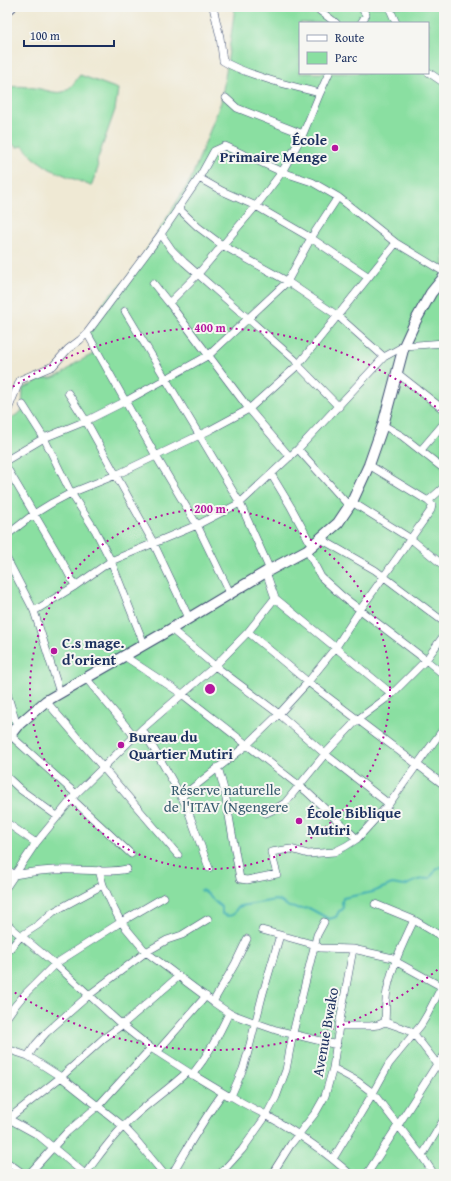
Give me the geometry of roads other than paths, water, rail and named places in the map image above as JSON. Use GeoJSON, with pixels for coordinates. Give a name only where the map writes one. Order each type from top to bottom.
{"type":"FeatureCollection","features":[{"type":"Feature","properties":{"kind":"street"},"geometry":{"type":"LineString","coordinates":[[7,10],[12,7]]}},
{"type":"Feature","properties":{"kind":"street"},"geometry":{"type":"LineString","coordinates":[[213,7],[220,37],[223,61],[231,66],[283,84],[320,93]]}},
{"type":"Feature","properties":{"kind":"street"},"geometry":{"type":"LineString","coordinates":[[315,7],[335,22]]}},
{"type":"Feature","properties":{"kind":"street"},"geometry":{"type":"LineString","coordinates":[[361,7],[366,15],[362,22]]}},
{"type":"Feature","properties":{"kind":"street"},"geometry":{"type":"LineString","coordinates":[[389,7],[396,22]]}},
{"type":"Feature","properties":{"kind":"street"},"geometry":{"type":"LineString","coordinates":[[429,73],[444,83]]}},
{"type":"Feature","properties":{"kind":"street"},"geometry":{"type":"LineString","coordinates":[[169,304],[198,274],[256,206],[282,172],[303,134],[329,74]]}},
{"type":"Feature","properties":{"kind":"street"},"geometry":{"type":"LineString","coordinates":[[226,98],[237,108],[303,134]]}},
{"type":"Feature","properties":{"kind":"street"},"geometry":{"type":"LineString","coordinates":[[8,410],[20,380],[53,366],[68,349],[87,333],[161,234],[199,178],[214,151],[225,146],[282,172],[312,182],[338,197],[396,243],[444,272]]}},
{"type":"Feature","properties":{"kind":"street"},"geometry":{"type":"LineString","coordinates":[[199,178],[222,191],[256,206],[311,238],[369,277]]}},
{"type":"Feature","properties":{"kind":"street"},"geometry":{"type":"LineString","coordinates":[[7,460],[44,438],[86,421],[126,401],[209,355],[287,282],[311,238],[338,197]]}},
{"type":"Feature","properties":{"kind":"street"},"geometry":{"type":"LineString","coordinates":[[178,208],[198,227],[222,245],[287,282],[338,316],[384,357]]}},
{"type":"Feature","properties":{"kind":"street"},"geometry":{"type":"LineString","coordinates":[[161,234],[172,250],[184,262],[295,360],[298,365],[339,407]]}},
{"type":"Feature","properties":{"kind":"street"},"geometry":{"type":"LineString","coordinates":[[7,535],[34,514],[71,493],[116,475],[250,409],[298,365],[396,243]]}},
{"type":"Feature","properties":{"kind":"street"},"geometry":{"type":"LineString","coordinates":[[132,854],[74,796],[8,737],[17,726],[46,701],[310,548],[338,523],[351,505],[369,465],[383,424],[404,346],[431,293],[444,277]]}},
{"type":"Feature","properties":{"kind":"street"},"geometry":{"type":"LineString","coordinates":[[153,283],[250,409],[290,457]]}},
{"type":"Feature","properties":{"kind":"street"},"geometry":{"type":"LineString","coordinates":[[126,311],[240,503],[268,571],[275,598],[392,694]]}},
{"type":"Feature","properties":{"kind":"street"},"geometry":{"type":"LineString","coordinates":[[87,333],[156,456],[197,524],[230,593]]}},
{"type":"Feature","properties":{"kind":"street"},"geometry":{"type":"LineString","coordinates":[[34,611],[75,586],[111,561],[197,524],[240,503],[298,449],[339,407],[384,357],[404,346],[444,343]]}},
{"type":"Feature","properties":{"kind":"street"},"geometry":{"type":"LineString","coordinates":[[397,373],[444,410]]}},
{"type":"Feature","properties":{"kind":"street"},"geometry":{"type":"LineString","coordinates":[[68,393],[86,421],[154,542],[189,618]]}},
{"type":"Feature","properties":{"kind":"street"},"geometry":{"type":"LineString","coordinates":[[23,405],[44,438],[71,493],[95,530],[111,561],[144,644]]}},
{"type":"Feature","properties":{"kind":"street"},"geometry":{"type":"LineString","coordinates":[[421,450],[444,423]]}},
{"type":"Feature","properties":{"kind":"street"},"geometry":{"type":"LineString","coordinates":[[383,424],[402,436],[444,468]]}},
{"type":"Feature","properties":{"kind":"street"},"geometry":{"type":"LineString","coordinates":[[298,449],[351,505],[411,538],[444,566]]}},
{"type":"Feature","properties":{"kind":"street"},"geometry":{"type":"LineString","coordinates":[[181,797],[247,745],[279,714],[308,682],[336,647],[360,610],[431,510],[432,505],[428,501],[369,465]]}},
{"type":"Feature","properties":{"kind":"street"},"geometry":{"type":"LineString","coordinates":[[7,468],[75,586]]}},
{"type":"Feature","properties":{"kind":"street"},"geometry":{"type":"LineString","coordinates":[[271,474],[292,507],[321,577],[342,596],[444,675]]}},
{"type":"Feature","properties":{"kind":"street"},"geometry":{"type":"LineString","coordinates":[[428,501],[444,487]]}},
{"type":"Feature","properties":{"kind":"street"},"geometry":{"type":"LineString","coordinates":[[321,539],[371,568],[444,622]]}},
{"type":"Feature","properties":{"kind":"street"},"geometry":{"type":"LineString","coordinates":[[7,559],[34,611],[60,693]]}},
{"type":"Feature","properties":{"kind":"street"},"geometry":{"type":"LineString","coordinates":[[7,886],[36,843],[74,796],[142,729],[215,666],[248,632],[275,598]]}},
{"type":"Feature","properties":{"kind":"street"},"geometry":{"type":"LineString","coordinates":[[171,629],[215,666],[279,714],[325,754],[389,804]]}},
{"type":"Feature","properties":{"kind":"street"},"geometry":{"type":"LineString","coordinates":[[248,632],[308,682],[444,785]]}},
{"type":"Feature","properties":{"kind":"street"},"geometry":{"type":"LineString","coordinates":[[266,813],[285,803],[325,754],[357,720],[392,694],[426,660],[444,635]]}},
{"type":"Feature","properties":{"kind":"street"},"geometry":{"type":"LineString","coordinates":[[124,656],[182,694],[247,745],[336,817],[357,839]]}},
{"type":"Feature","properties":{"kind":"street"},"geometry":{"type":"LineString","coordinates":[[86,678],[135,736]]}},
{"type":"Feature","properties":{"kind":"street"},"geometry":{"type":"LineString","coordinates":[[7,693],[17,726]]}},
{"type":"Feature","properties":{"kind":"street"},"geometry":{"type":"LineString","coordinates":[[46,701],[178,855]]}},
{"type":"Feature","properties":{"kind":"street"},"geometry":{"type":"LineString","coordinates":[[218,767],[225,793],[240,879],[247,880],[277,874],[271,852],[291,849],[308,854],[334,852],[357,839],[389,804],[444,728]]}},
{"type":"Feature","properties":{"kind":"street"},"geometry":{"type":"LineString","coordinates":[[142,729],[186,805],[209,868]]}},
{"type":"Feature","properties":{"kind":"street"},"geometry":{"type":"LineString","coordinates":[[7,777],[21,790],[57,816]]}},
{"type":"Feature","properties":{"kind":"street"},"geometry":{"type":"LineString","coordinates":[[7,823],[36,843]]}},
{"type":"Feature","properties":{"kind":"street"},"geometry":{"type":"LineString","coordinates":[[7,869],[14,874],[28,872],[76,870],[108,871],[127,869]]}},
{"type":"Feature","properties":{"kind":"street"},"geometry":{"type":"LineString","coordinates":[[99,870],[103,885],[121,922],[146,952],[213,1002],[229,1013],[276,1030],[337,1045]]}},
{"type":"Feature","properties":{"kind":"street"},"geometry":{"type":"LineString","coordinates":[[7,952],[21,936],[38,925],[53,912],[103,885]]}},
{"type":"Feature","properties":{"kind":"street"},"geometry":{"type":"LineString","coordinates":[[7,1017],[24,995],[55,964],[121,922],[164,897]]}},
{"type":"Feature","properties":{"kind":"street"},"geometry":{"type":"LineString","coordinates":[[375,904],[414,920],[444,938]]}},
{"type":"Feature","properties":{"kind":"street"},"geometry":{"type":"LineString","coordinates":[[28,1056],[47,1032],[89,995],[146,952],[208,919]]}},
{"type":"Feature","properties":{"kind":"street"},"geometry":{"type":"LineString","coordinates":[[385,1022],[387,989],[395,961],[414,920]]}},
{"type":"Feature","properties":{"kind":"street"},"geometry":{"type":"LineString","coordinates":[[220,1174],[242,1150],[266,1116],[276,1097],[286,1070],[293,1033],[316,945],[317,935],[324,922]]}},
{"type":"Feature","properties":{"kind":"street"},"geometry":{"type":"LineString","coordinates":[[7,924],[55,964],[122,1025],[154,1050],[223,1093],[299,1135],[333,1159],[350,1174]]}},
{"type":"Feature","properties":{"kind":"street"},"geometry":{"type":"LineString","coordinates":[[262,930],[316,945],[320,948],[353,950],[393,958],[395,961],[443,985],[427,1015],[414,1034],[403,1045],[389,1064],[333,1159]]}},
{"type":"Feature","properties":{"kind":"street"},"geometry":{"type":"LineString","coordinates":[[230,1096],[243,1069],[280,935]]}},
{"type":"Feature","properties":{"kind":"street"},"geometry":{"type":"LineString","coordinates":[[213,1002],[248,939]]}},
{"type":"Feature","properties":{"kind":"street","name":"Avenue Bwako"},"geometry":{"type":"LineString","coordinates":[[272,1174],[291,1144],[316,1112],[325,1096],[334,1068],[339,1026],[353,950]]}},
{"type":"Feature","properties":{"kind":"street"},"geometry":{"type":"LineString","coordinates":[[179,976],[122,1025],[104,1038],[61,1077],[7,1120],[38,1135],[85,1174],[123,1126],[164,1091],[203,1062],[213,1046],[229,1013]]}},
{"type":"Feature","properties":{"kind":"street"},"geometry":{"type":"LineString","coordinates":[[29,1174],[67,1132],[98,1106],[206,996]]}},
{"type":"Feature","properties":{"kind":"street"},"geometry":{"type":"LineString","coordinates":[[339,1026],[370,1026],[385,1022],[408,1030],[414,1034],[444,1073]]}},
{"type":"Feature","properties":{"kind":"street"},"geometry":{"type":"LineString","coordinates":[[7,1049],[28,1056],[61,1077],[98,1106],[123,1126],[164,1174]]}},
{"type":"Feature","properties":{"kind":"street"},"geometry":{"type":"LineString","coordinates":[[368,1174],[437,1064],[444,1056]]}},
{"type":"Feature","properties":{"kind":"street"},"geometry":{"type":"LineString","coordinates":[[334,1068],[358,1081],[373,1093],[422,1156],[434,1174]]}},
{"type":"Feature","properties":{"kind":"street"},"geometry":{"type":"LineString","coordinates":[[172,1174],[223,1093]]}},
{"type":"Feature","properties":{"kind":"street"},"geometry":{"type":"LineString","coordinates":[[422,1156],[444,1119]]}},
{"type":"Feature","properties":{"kind":"street"},"geometry":{"type":"LineString","coordinates":[[7,1162],[24,1174]]}},
{"type":"Feature","properties":{"kind":"waterway"},"geometry":{"type":"LineString","coordinates":[[201,890],[208,894],[222,907],[222,914],[228,916],[233,915],[237,908],[241,906],[275,900],[280,901],[289,907],[302,909],[309,908],[329,919],[336,917],[339,911],[342,910],[343,898],[373,892],[392,884],[404,886],[418,880],[430,878],[436,870],[444,865]]}},
{"type":"Feature","properties":{"kind":"place","name":"École Primaire Menge"},"geometry":{"type":"Point","coordinates":[335,148]}},
{"type":"Feature","properties":{"kind":"place","name":"C.s mage. d'orient"},"geometry":{"type":"Point","coordinates":[54,651]}},
{"type":"Feature","properties":{"kind":"place","name":"Bureau du Quartier Mutiri"},"geometry":{"type":"Point","coordinates":[121,745]}},
{"type":"Feature","properties":{"kind":"place","name":"École Biblique Mutiri"},"geometry":{"type":"Point","coordinates":[299,821]}},
{"type":"Feature","properties":{"kind":"park label","name":"Réserve naturelle de l'ITAV (Ngengere"},"geometry":{"type":"Point","coordinates":[226,798]}}]}
